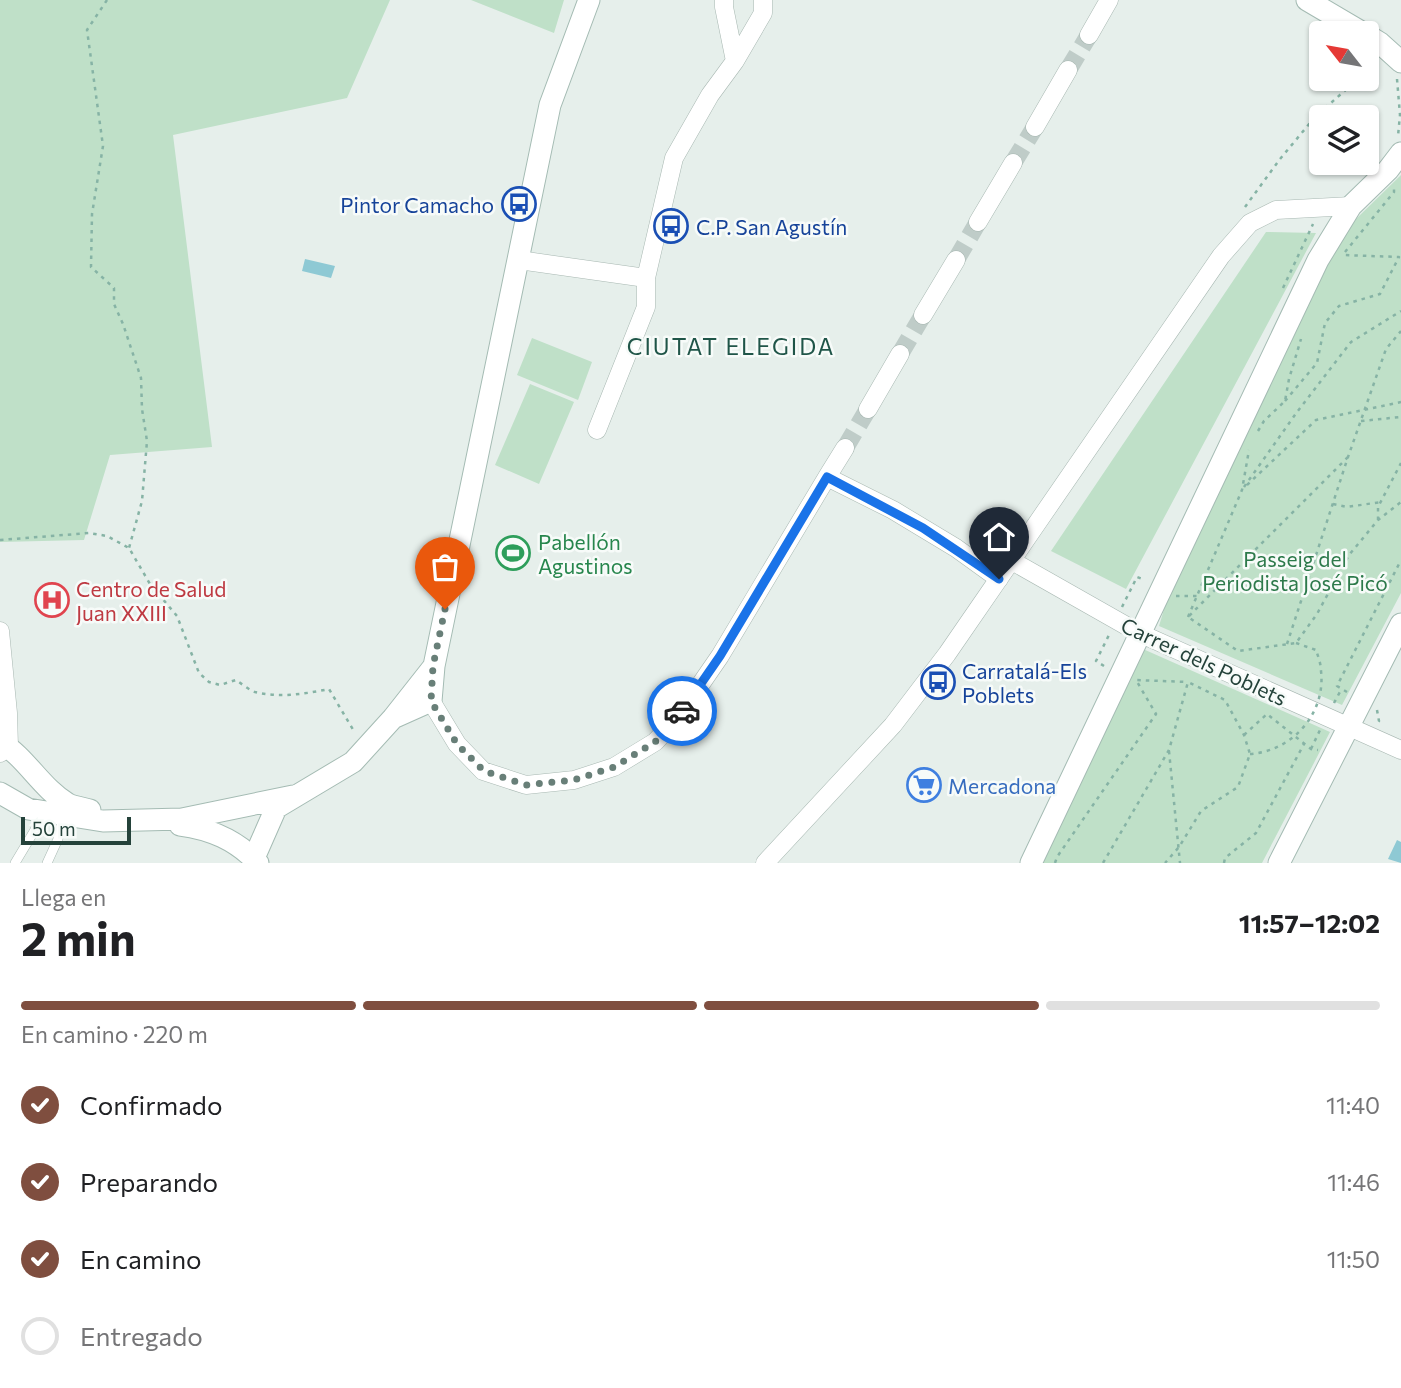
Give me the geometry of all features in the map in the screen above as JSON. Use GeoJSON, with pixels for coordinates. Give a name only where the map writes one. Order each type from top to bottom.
{"type":"FeatureCollection","features":[{"type":"Feature","properties":{"kind":"street"},"geometry":{"type":"LineString","coordinates":[[589,0],[550,105],[433,666],[431,701],[457,744],[484,771],[526,785],[574,780],[614,767],[655,742],[676,720],[720,656],[845,448]]}},
{"type":"Feature","properties":{"kind":"street"},"geometry":{"type":"LineString","coordinates":[[724,0],[723,7],[735,61]]}},
{"type":"Feature","properties":{"kind":"street"},"geometry":{"type":"LineString","coordinates":[[597,430],[646,307],[646,278],[674,158],[710,95],[735,61],[763,13],[763,0]]}},
{"type":"Feature","properties":{"kind":"street"},"geometry":{"type":"LineString","coordinates":[[1089,35],[1109,0]]}},
{"type":"Feature","properties":{"kind":"street"},"geometry":{"type":"LineString","coordinates":[[1307,0],[1345,21]]}},
{"type":"Feature","properties":{"kind":"street"},"geometry":{"type":"LineString","coordinates":[[1379,40],[1401,62]]}},
{"type":"Feature","properties":{"kind":"street"},"geometry":{"type":"LineString","coordinates":[[1035,127],[1068,70]]}},
{"type":"Feature","properties":{"kind":"street"},"geometry":{"type":"LineString","coordinates":[[1031,863],[1318,260],[1350,206],[1384,174],[1401,153]]}},
{"type":"Feature","properties":{"kind":"street"},"geometry":{"type":"LineString","coordinates":[[978,222],[1013,163]]}},
{"type":"Feature","properties":{"kind":"street"},"geometry":{"type":"LineString","coordinates":[[765,863],[893,725],[1012,561],[1221,256],[1250,223],[1276,210],[1350,206]]}},
{"type":"Feature","properties":{"kind":"street"},"geometry":{"type":"LineString","coordinates":[[519,260],[646,278]]}},
{"type":"Feature","properties":{"kind":"street"},"geometry":{"type":"LineString","coordinates":[[923,315],[956,260]]}},
{"type":"Feature","properties":{"kind":"street"},"geometry":{"type":"LineString","coordinates":[[868,409],[900,354]]}},
{"type":"Feature","properties":{"kind":"street"},"geometry":{"type":"LineString","coordinates":[[827,477],[893,510],[999,579]]}},
{"type":"Feature","properties":{"kind":"street","name":"Carrer dels Poblets"},"geometry":{"type":"LineString","coordinates":[[1012,561],[1139,633],[1401,750]]}},
{"type":"Feature","properties":{"kind":"street"},"geometry":{"type":"LineString","coordinates":[[1279,863],[1348,725],[1369,706],[1401,624]]}},
{"type":"Feature","properties":{"kind":"street"},"geometry":{"type":"LineString","coordinates":[[0,631],[8,713],[3,748],[69,804],[130,820],[203,828],[234,843],[256,861],[276,808],[353,762],[393,718],[433,666]]}},
{"type":"Feature","properties":{"kind":"street"},"geometry":{"type":"LineString","coordinates":[[393,718],[431,701]]}},
{"type":"Feature","properties":{"kind":"street"},"geometry":{"type":"LineString","coordinates":[[0,793],[28,809],[103,821],[182,819],[293,796]]}},
{"type":"Feature","properties":{"kind":"lane"},"geometry":{"type":"LineString","coordinates":[[16,863],[54,814]]}},
{"type":"Feature","properties":{"kind":"lane"},"geometry":{"type":"LineString","coordinates":[[47,863],[58,839],[54,814]]}},
{"type":"Feature","properties":{"kind":"path"},"geometry":{"type":"LineString","coordinates":[[107,0],[87,30],[103,146],[92,214],[91,267],[114,288],[114,304],[142,378],[142,410],[147,441],[142,501],[129,548]]}},
{"type":"Feature","properties":{"kind":"path"},"geometry":{"type":"LineString","coordinates":[[1328,105],[1344,91]]}},
{"type":"Feature","properties":{"kind":"path"},"geometry":{"type":"LineString","coordinates":[[1240,215],[1280,159],[1309,125]]}},
{"type":"Feature","properties":{"kind":"path"},"geometry":{"type":"LineString","coordinates":[[1257,433],[1264,421],[1317,363],[1325,323],[1339,306],[1380,294],[1399,257],[1343,255],[1394,192],[1392,183],[1379,170]]}},
{"type":"Feature","properties":{"kind":"path"},"geometry":{"type":"LineString","coordinates":[[1188,617],[1242,490],[1351,342],[1401,311]]}},
{"type":"Feature","properties":{"kind":"path"},"geometry":{"type":"LineString","coordinates":[[1287,644],[1364,409],[1386,349],[1401,331]]}},
{"type":"Feature","properties":{"kind":"path"},"geometry":{"type":"LineString","coordinates":[[1285,401],[1303,332]]}},
{"type":"Feature","properties":{"kind":"path"},"geometry":{"type":"LineString","coordinates":[[1242,490],[1316,420],[1401,402]]}},
{"type":"Feature","properties":{"kind":"path"},"geometry":{"type":"LineString","coordinates":[[1361,421],[1401,417]]}},
{"type":"Feature","properties":{"kind":"path"},"geometry":{"type":"LineString","coordinates":[[1242,490],[1250,445]]}},
{"type":"Feature","properties":{"kind":"path"},"geometry":{"type":"LineString","coordinates":[[1188,617],[1348,457]]}},
{"type":"Feature","properties":{"kind":"path"},"geometry":{"type":"LineString","coordinates":[[1378,520],[1381,502],[1401,463]]}},
{"type":"Feature","properties":{"kind":"path"},"geometry":{"type":"LineString","coordinates":[[1333,504],[1348,507],[1381,502]]}},
{"type":"Feature","properties":{"kind":"path"},"geometry":{"type":"LineString","coordinates":[[1296,643],[1317,614],[1349,555],[1378,520],[1401,502]]}},
{"type":"Feature","properties":{"kind":"path"},"geometry":{"type":"LineString","coordinates":[[0,541],[89,533],[107,536],[129,548],[150,584],[177,616],[199,673],[209,682],[220,685],[236,680],[254,692],[281,695],[328,689],[360,742]]}},
{"type":"Feature","properties":{"kind":"path"},"geometry":{"type":"LineString","coordinates":[[1369,706],[1337,687],[1401,560]]}},
{"type":"Feature","properties":{"kind":"path"},"geometry":{"type":"LineString","coordinates":[[1188,617],[1238,651],[1296,643],[1316,650],[1321,683],[1317,704],[1305,725],[1282,746],[1263,753],[1250,754]]}},
{"type":"Feature","properties":{"kind":"path"},"geometry":{"type":"LineString","coordinates":[[1055,863],[1156,714],[1136,680],[1188,682],[1225,700],[1244,735],[1250,754],[1238,787],[1201,811],[1179,847],[1165,863]]}},
{"type":"Feature","properties":{"kind":"path"},"geometry":{"type":"LineString","coordinates":[[1103,863],[1169,750],[1188,682]]}},
{"type":"Feature","properties":{"kind":"path"},"geometry":{"type":"LineString","coordinates":[[1244,735],[1267,714],[1311,749],[1335,750]]}},
{"type":"Feature","properties":{"kind":"path"},"geometry":{"type":"LineString","coordinates":[[1224,863],[1225,859],[1256,833],[1304,744]]}},
{"type":"Feature","properties":{"kind":"path"},"geometry":{"type":"LineString","coordinates":[[1169,750],[1180,863]]}},
{"type":"Feature","properties":{"kind":"green space"},"geometry":{"type":"Polygon","coordinates":[[[0,0],[390,0],[347,98],[173,135],[212,447],[110,455],[84,540],[0,542],[0,0]]]}},
{"type":"Feature","properties":{"kind":"green space"},"geometry":{"type":"Polygon","coordinates":[[[471,0],[564,0],[554,33],[471,0]]]}},
{"type":"Feature","properties":{"kind":"green space","name":"Passeig del Periodista José Picó"},"geometry":{"type":"Polygon","coordinates":[[[1401,175],[1401,593],[1342,705],[1159,626],[1171,586],[1337,242],[1357,218],[1401,175]]]}},
{"type":"Feature","properties":{"kind":"green space"},"geometry":{"type":"Polygon","coordinates":[[[1266,232],[1316,233],[1126,589],[1051,551],[1266,232]]]}},
{"type":"Feature","properties":{"kind":"green space"},"geometry":{"type":"Polygon","coordinates":[[[532,338],[592,362],[578,400],[517,375],[532,338]]]}},
{"type":"Feature","properties":{"kind":"green space"},"geometry":{"type":"Polygon","coordinates":[[[530,384],[574,402],[539,484],[495,465],[530,384]]]}},
{"type":"Feature","properties":{"kind":"green space"},"geometry":{"type":"Polygon","coordinates":[[[1143,649],[1330,732],[1262,863],[1041,863],[1143,649]]]}},
{"type":"Feature","properties":{"kind":"water"},"geometry":{"type":"Polygon","coordinates":[[[305,259],[335,266],[331,278],[302,271],[305,259]]]}},
{"type":"Feature","properties":{"kind":"water"},"geometry":{"type":"Polygon","coordinates":[[[1397,840],[1401,842],[1401,863],[1388,859],[1397,840]]]}},
{"type":"Feature","properties":{"kind":"tunnel"},"geometry":{"type":"LineString","coordinates":[[1068,70],[1089,35]]}},
{"type":"Feature","properties":{"kind":"tunnel"},"geometry":{"type":"LineString","coordinates":[[1013,163],[1035,127]]}},
{"type":"Feature","properties":{"kind":"tunnel"},"geometry":{"type":"LineString","coordinates":[[956,260],[978,222]]}},
{"type":"Feature","properties":{"kind":"tunnel"},"geometry":{"type":"LineString","coordinates":[[900,354],[923,315]]}},
{"type":"Feature","properties":{"kind":"tunnel"},"geometry":{"type":"LineString","coordinates":[[845,448],[868,409]]}},
{"type":"Feature","properties":{"kind":"way so far"},"geometry":{"type":"LineString","coordinates":[[445,609],[433,666],[431,701],[457,744],[484,771],[526,785],[574,780],[614,767],[655,742],[682,711]]}},
{"type":"Feature","properties":{"kind":"place","name":"Pintor Camacho"},"geometry":{"type":"Point","coordinates":[519,204]}},
{"type":"Feature","properties":{"kind":"place","name":"C.P. San Agustín"},"geometry":{"type":"Point","coordinates":[671,226]}},
{"type":"Feature","properties":{"kind":"place","name":"Pabellón Agustinos"},"geometry":{"type":"Point","coordinates":[513,553]}},
{"type":"Feature","properties":{"kind":"place","name":"Centro de Salud Juan XXIII"},"geometry":{"type":"Point","coordinates":[52,600]}},
{"type":"Feature","properties":{"kind":"place","name":"Carratalá-Els Poblets"},"geometry":{"type":"Point","coordinates":[938,682]}},
{"type":"Feature","properties":{"kind":"place","name":"Mercadona"},"geometry":{"type":"Point","coordinates":[924,785]}},
{"type":"Feature","properties":{"kind":"district","name":"CIUTAT ELEGIDA"},"geometry":{"type":"Point","coordinates":[731,346]}},
{"type":"Feature","properties":{"kind":"route"},"geometry":{"type":"LineString","coordinates":[[682,711],[720,656],[827,477],[893,510],[956,548],[999,579]]}}]}
